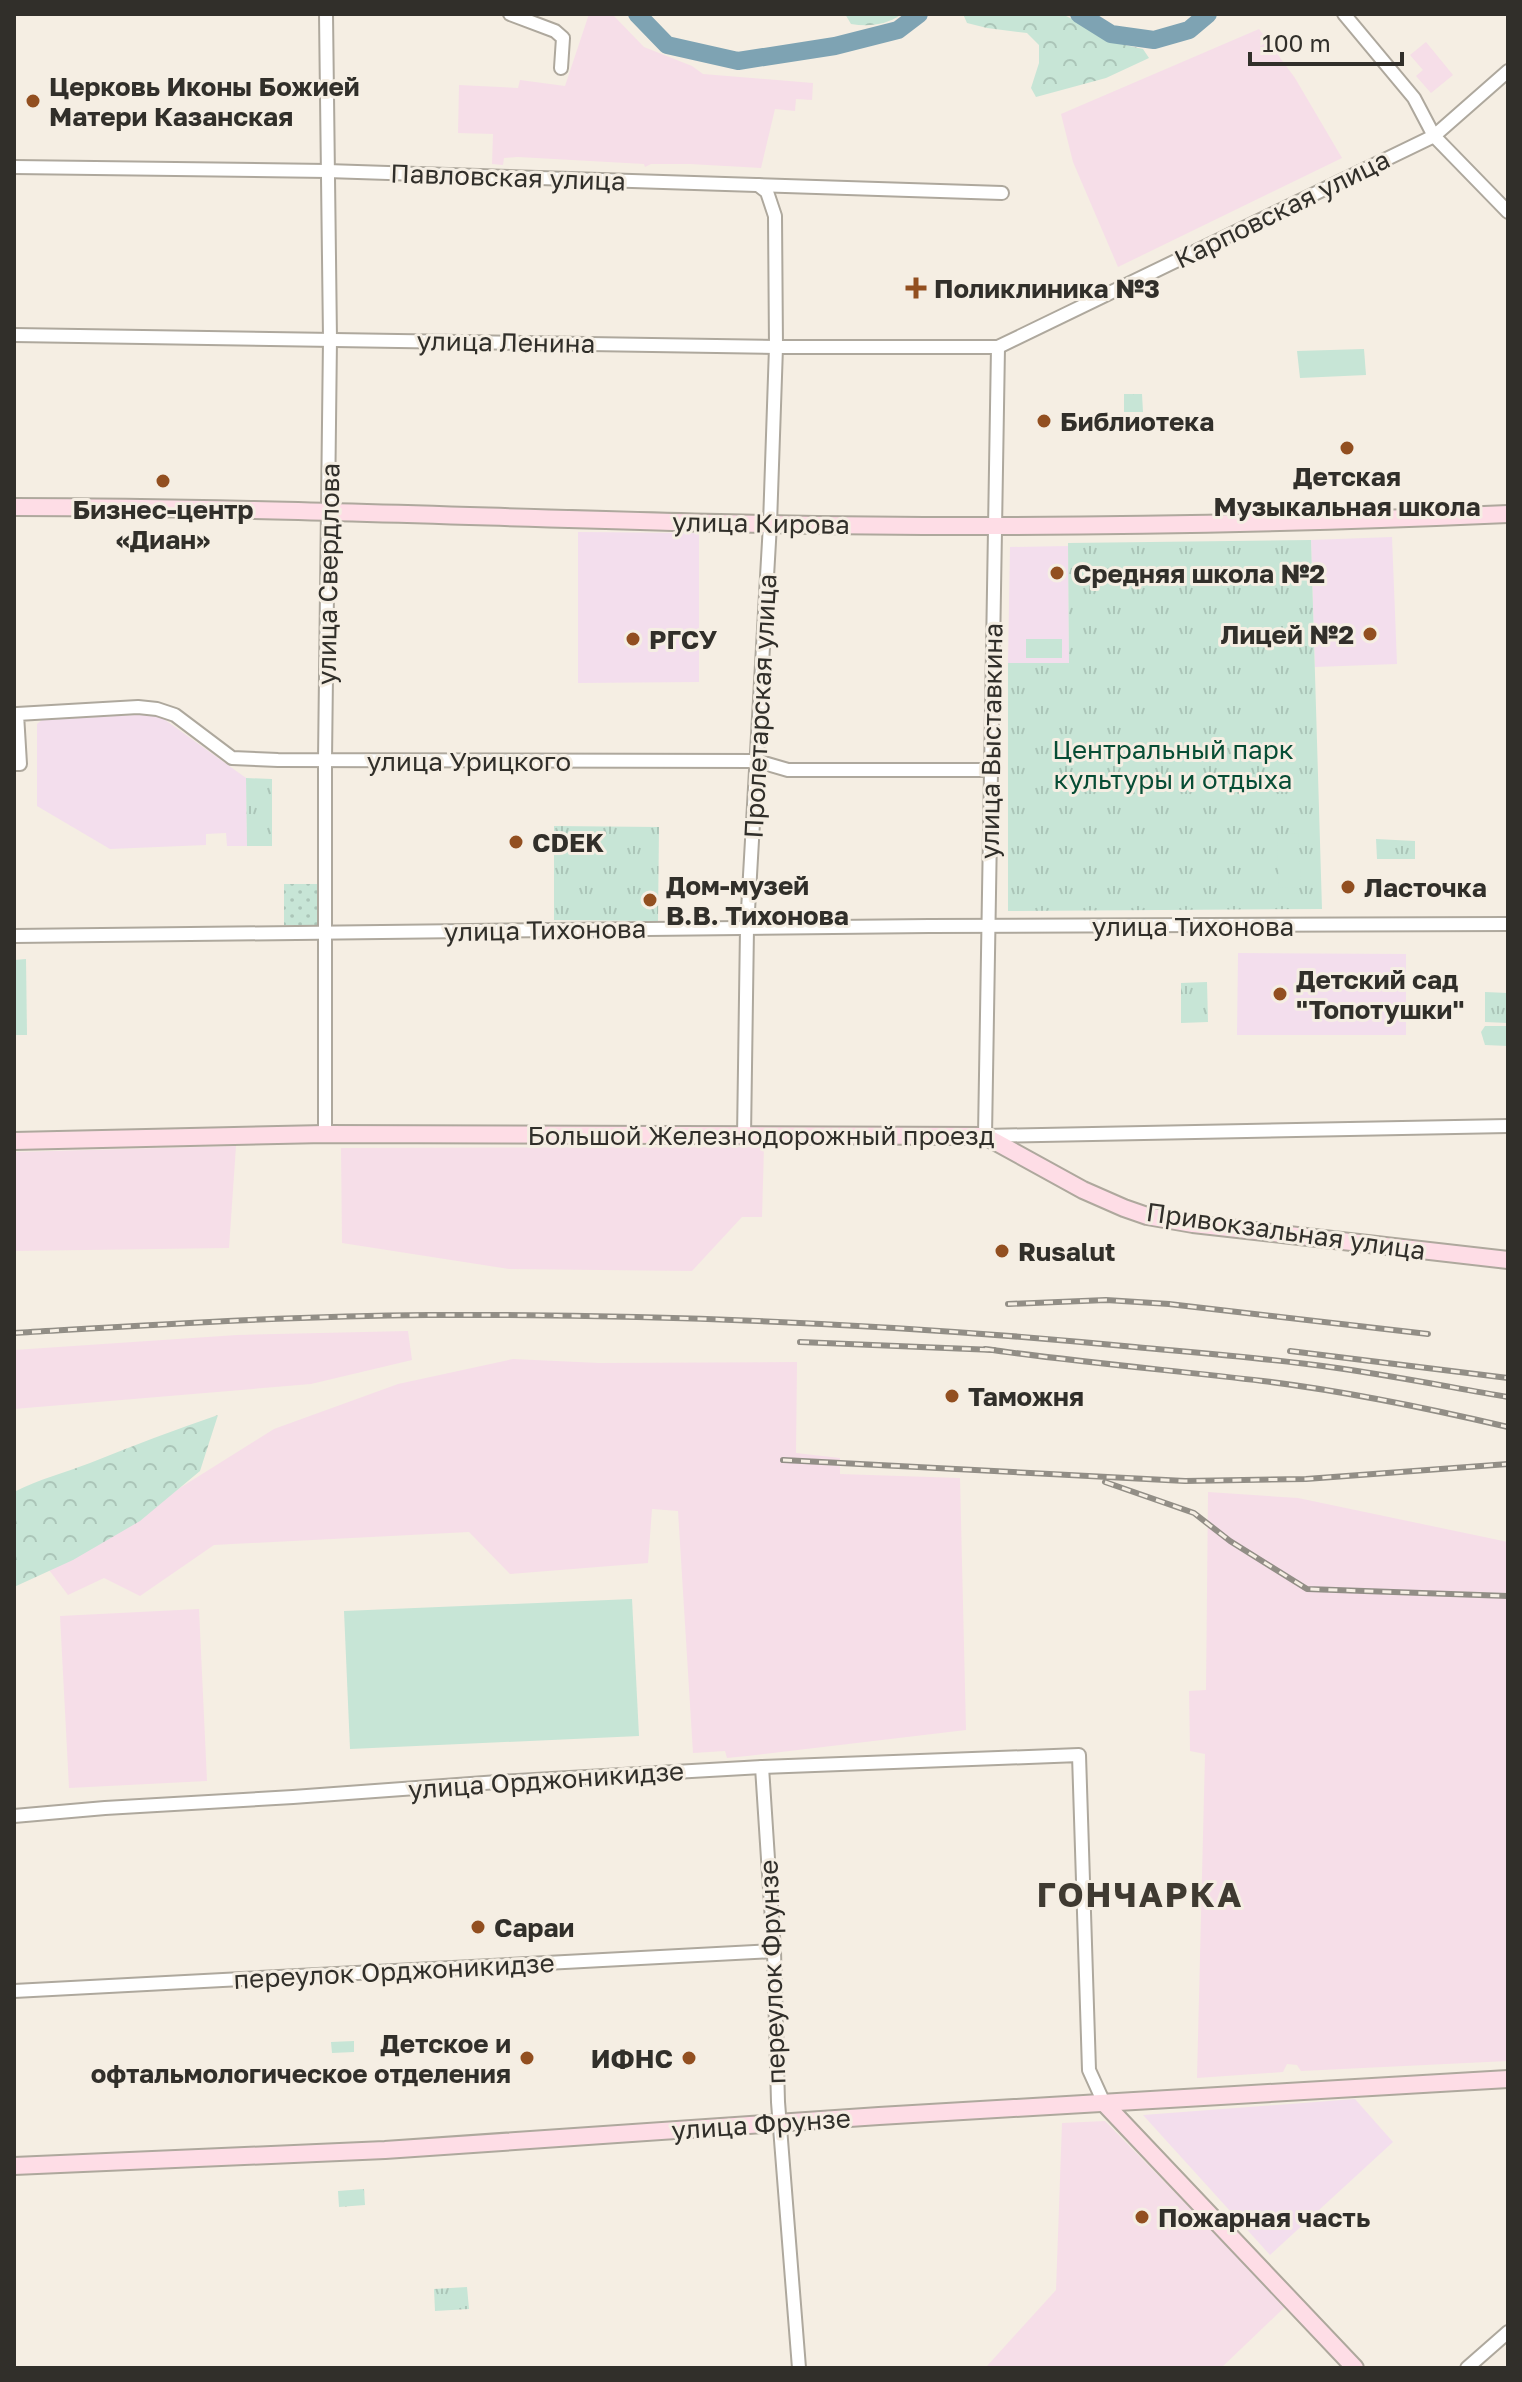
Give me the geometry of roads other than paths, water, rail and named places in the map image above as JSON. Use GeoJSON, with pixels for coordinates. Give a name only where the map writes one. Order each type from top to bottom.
{"type":"FeatureCollection","features":[{"type":"Feature","properties":{"kind":"main road","name":"улица Кирова"},"geometry":{"type":"LineString","coordinates":[[14,507],[994,526],[1127,526],[1508,514]]}},
{"type":"Feature","properties":{"kind":"main road","name":"Большой Железнодорожный проезд"},"geometry":{"type":"LineString","coordinates":[[14,1141],[325,1134],[985,1136]]}},
{"type":"Feature","properties":{"kind":"main road","name":"Привокзальная улица"},"geometry":{"type":"LineString","coordinates":[[985,1136],[1083,1190],[1147,1216],[1508,1260]]}},
{"type":"Feature","properties":{"kind":"main road","name":"улица Фрунзе"},"geometry":{"type":"LineString","coordinates":[[14,2166],[385,2150],[1508,2079]]}},
{"type":"Feature","properties":{"kind":"main road"},"geometry":{"type":"LineString","coordinates":[[1104,2103],[1355,2368]]}},
{"type":"Feature","properties":{"kind":"street","name":"улица Свердлова"},"geometry":{"type":"LineString","coordinates":[[325,1134],[325,760],[330,513],[326,14]]}},
{"type":"Feature","properties":{"kind":"street"},"geometry":{"type":"LineString","coordinates":[[510,14],[555,31],[563,38],[561,68]]}},
{"type":"Feature","properties":{"kind":"street"},"geometry":{"type":"LineString","coordinates":[[1344,14],[1414,98],[1434,136],[1508,212]]}},
{"type":"Feature","properties":{"kind":"street","name":"Карповская улица"},"geometry":{"type":"LineString","coordinates":[[998,347],[1434,136],[1508,71]]}},
{"type":"Feature","properties":{"kind":"street","name":"Павловская улица"},"geometry":{"type":"LineString","coordinates":[[14,167],[327,171],[1002,193]]}},
{"type":"Feature","properties":{"kind":"street","name":"Пролетарская улица"},"geometry":{"type":"LineString","coordinates":[[744,1137],[747,928],[770,524],[776,347],[775,216],[772,201],[758,185]]}},
{"type":"Feature","properties":{"kind":"street","name":"улица Ленина"},"geometry":{"type":"LineString","coordinates":[[14,335],[776,347],[998,347]]}},
{"type":"Feature","properties":{"kind":"street","name":"улица Выставкина"},"geometry":{"type":"LineString","coordinates":[[985,1136],[998,347]]}},
{"type":"Feature","properties":{"kind":"street","name":"улица Урицкого"},"geometry":{"type":"LineString","coordinates":[[14,764],[20,764],[17,714],[138,707],[175,715],[232,758],[757,761],[788,770],[992,770]]}},
{"type":"Feature","properties":{"kind":"street","name":"улица Тихонова"},"geometry":{"type":"LineString","coordinates":[[14,936],[1508,924]]}},
{"type":"Feature","properties":{"kind":"street","name":"Большой Железнодорожный проезд"},"geometry":{"type":"LineString","coordinates":[[985,1136],[1508,1126]]}},
{"type":"Feature","properties":{"kind":"street","name":"улица Орджоникидзе"},"geometry":{"type":"LineString","coordinates":[[14,1816],[498,1782],[762,1767],[1079,1755],[1089,2070],[1104,2103]]}},
{"type":"Feature","properties":{"kind":"street","name":"переулок Фрунзе"},"geometry":{"type":"LineString","coordinates":[[762,1767],[774,1951],[779,2123],[799,2368]]}},
{"type":"Feature","properties":{"kind":"street","name":"переулок Орджоникидзе"},"geometry":{"type":"LineString","coordinates":[[14,1991],[774,1951]]}},
{"type":"Feature","properties":{"kind":"street"},"geometry":{"type":"LineString","coordinates":[[1467,2368],[1508,2332]]}},
{"type":"Feature","properties":{"kind":"waterway"},"geometry":{"type":"LineString","coordinates":[[637,14],[667,45],[738,61],[835,46],[898,30],[919,14]]}},
{"type":"Feature","properties":{"kind":"waterway"},"geometry":{"type":"LineString","coordinates":[[1079,14],[1111,34],[1154,40],[1189,30],[1208,14]]}},
{"type":"Feature","properties":{"kind":"railway"},"geometry":{"type":"LineString","coordinates":[[1008,1304],[1106,1300],[1169,1304],[1428,1334]]}},
{"type":"Feature","properties":{"kind":"railway"},"geometry":{"type":"LineString","coordinates":[[14,1333],[376,1316],[605,1316],[782,1322],[959,1332],[1257,1358],[1352,1370],[1508,1397]]}},
{"type":"Feature","properties":{"kind":"railway"},"geometry":{"type":"LineString","coordinates":[[800,1342],[994,1350]]}},
{"type":"Feature","properties":{"kind":"railway"},"geometry":{"type":"LineString","coordinates":[[985,1349],[1294,1385],[1508,1427]]}},
{"type":"Feature","properties":{"kind":"railway"},"geometry":{"type":"LineString","coordinates":[[1290,1351],[1508,1378]]}},
{"type":"Feature","properties":{"kind":"railway"},"geometry":{"type":"LineString","coordinates":[[783,1460],[1185,1481],[1306,1479],[1508,1464]]}},
{"type":"Feature","properties":{"kind":"railway"},"geometry":{"type":"LineString","coordinates":[[1105,1482],[1194,1513],[1230,1541],[1307,1589],[1508,1596]]}},
{"type":"Feature","properties":{"kind":"place","name":"Церковь Иконы Божией Матери Казанская"},"geometry":{"type":"Point","coordinates":[33,101]}},
{"type":"Feature","properties":{"kind":"place","name":"Поликлиника №3"},"geometry":{"type":"Point","coordinates":[916,288]}},
{"type":"Feature","properties":{"kind":"place","name":"Библиотека"},"geometry":{"type":"Point","coordinates":[1044,421]}},
{"type":"Feature","properties":{"kind":"place","name":"Детская Музыкальная школа"},"geometry":{"type":"Point","coordinates":[1347,448]}},
{"type":"Feature","properties":{"kind":"place","name":"Бизнес-центр «Диан»"},"geometry":{"type":"Point","coordinates":[163,481]}},
{"type":"Feature","properties":{"kind":"place","name":"Средняя школа №2"},"geometry":{"type":"Point","coordinates":[1057,573]}},
{"type":"Feature","properties":{"kind":"place","name":"Лицей №2"},"geometry":{"type":"Point","coordinates":[1370,634]}},
{"type":"Feature","properties":{"kind":"place","name":"РГСУ"},"geometry":{"type":"Point","coordinates":[633,639]}},
{"type":"Feature","properties":{"kind":"place","name":"CDEK"},"geometry":{"type":"Point","coordinates":[516,842]}},
{"type":"Feature","properties":{"kind":"place","name":"Ласточка"},"geometry":{"type":"Point","coordinates":[1348,887]}},
{"type":"Feature","properties":{"kind":"place","name":"Дом-музей В.В. Тихонова"},"geometry":{"type":"Point","coordinates":[650,900]}},
{"type":"Feature","properties":{"kind":"place","name":"Детский сад \"Топотушки\""},"geometry":{"type":"Point","coordinates":[1280,994]}},
{"type":"Feature","properties":{"kind":"place","name":"Rusalut"},"geometry":{"type":"Point","coordinates":[1002,1251]}},
{"type":"Feature","properties":{"kind":"place","name":"Таможня"},"geometry":{"type":"Point","coordinates":[952,1396]}},
{"type":"Feature","properties":{"kind":"place","name":"Сараи"},"geometry":{"type":"Point","coordinates":[478,1927]}},
{"type":"Feature","properties":{"kind":"place","name":"Детское и офтальмологическое отделения"},"geometry":{"type":"Point","coordinates":[527,2058]}},
{"type":"Feature","properties":{"kind":"place","name":"ИФНС"},"geometry":{"type":"Point","coordinates":[689,2058]}},
{"type":"Feature","properties":{"kind":"place","name":"Пожарная часть"},"geometry":{"type":"Point","coordinates":[1142,2217]}},
{"type":"Feature","properties":{"kind":"district","name":"ГОНЧАРКА"},"geometry":{"type":"Point","coordinates":[1140,1894]}},
{"type":"Feature","properties":{"kind":"park label","name":"Центральный парк культуры и отдыха"},"geometry":{"type":"Point","coordinates":[1173,764]}}]}
